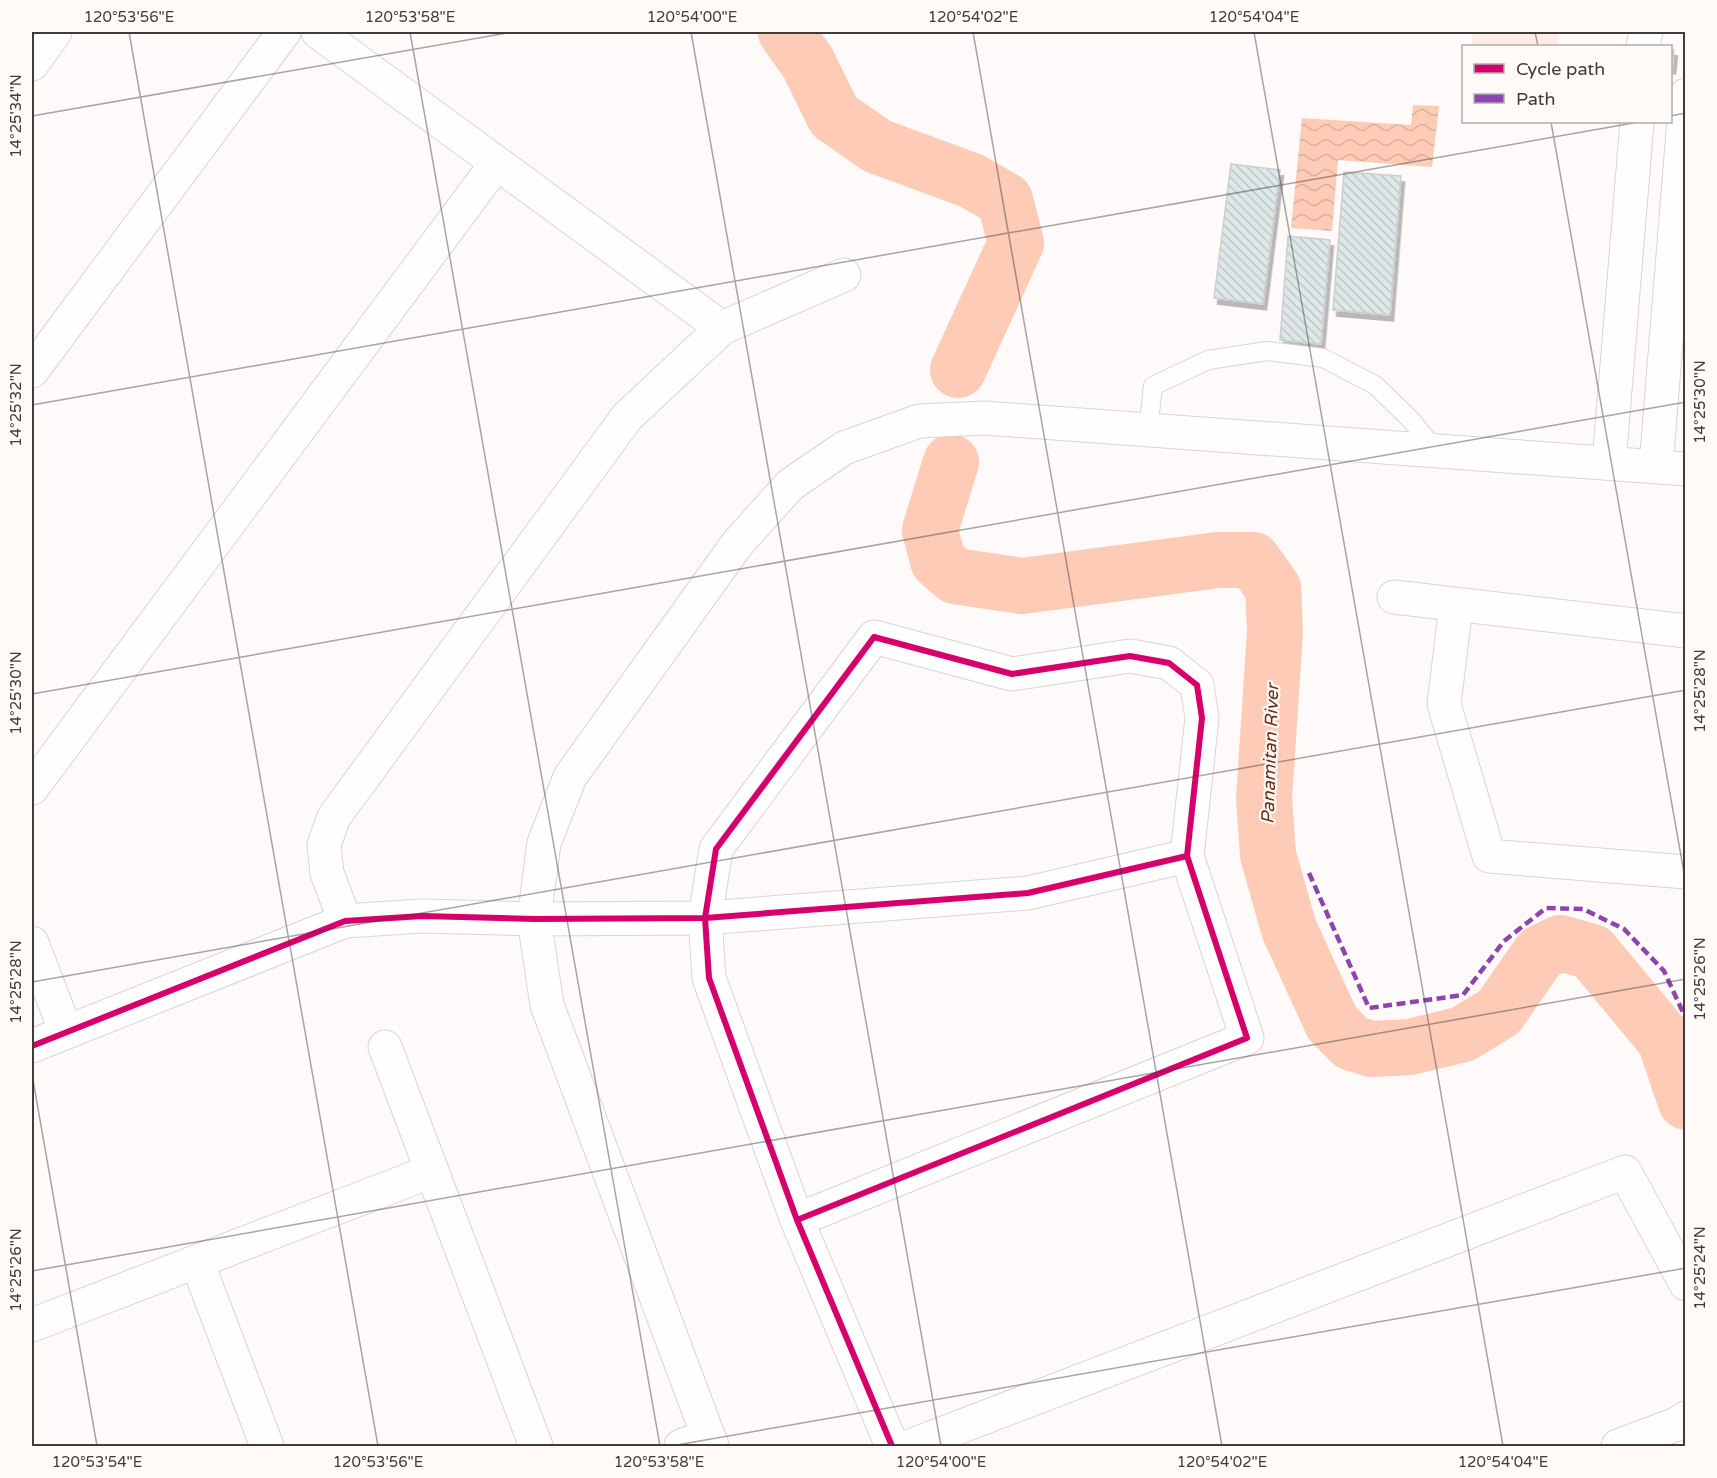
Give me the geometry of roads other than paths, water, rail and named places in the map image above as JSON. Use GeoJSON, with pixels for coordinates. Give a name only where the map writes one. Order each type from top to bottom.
{"type":"FeatureCollection","features":[{"type":"Feature","properties":{"kind":"street"},"geometry":{"type":"LineString","coordinates":[[32,64],[55,32]]}},
{"type":"Feature","properties":{"kind":"street"},"geometry":{"type":"LineString","coordinates":[[32,371],[284,32]]}},
{"type":"Feature","properties":{"kind":"street"},"geometry":{"type":"LineString","coordinates":[[318,32],[722,328]]}},
{"type":"Feature","properties":{"kind":"street"},"geometry":{"type":"LineString","coordinates":[[701,1443],[547,1005],[534,919],[544,843],[570,777],[737,544],[790,485],[844,448],[919,421],[984,418],[1671,467],[1686,95]]}},
{"type":"Feature","properties":{"kind":"street"},"geometry":{"type":"LineString","coordinates":[[1609,463],[1637,123]]}},
{"type":"Feature","properties":{"kind":"street"},"geometry":{"type":"LineString","coordinates":[[32,788],[496,164]]}},
{"type":"Feature","properties":{"kind":"street"},"geometry":{"type":"LineString","coordinates":[[345,921],[327,873],[324,845],[334,817],[627,417],[722,328],[844,275]]}},
{"type":"Feature","properties":{"kind":"street"},"geometry":{"type":"LineString","coordinates":[[1394,597],[1686,631]]}},
{"type":"Feature","properties":{"kind":"street"},"geometry":{"type":"LineString","coordinates":[[1456,606],[1444,704],[1489,856],[1686,872]]}},
{"type":"Feature","properties":{"kind":"street"},"geometry":{"type":"LineString","coordinates":[[797,1220],[1247,1038],[1187,856],[1202,718],[1197,686],[1169,663],[1130,656],[1012,674],[874,637],[716,849],[705,918],[709,978],[797,1220],[892,1446]]}},
{"type":"Feature","properties":{"kind":"street"},"geometry":{"type":"LineString","coordinates":[[32,1046],[345,921],[422,916],[534,919],[705,918],[1028,893],[1187,856]]}},
{"type":"Feature","properties":{"kind":"street"},"geometry":{"type":"LineString","coordinates":[[32,943],[66,1032]]}},
{"type":"Feature","properties":{"kind":"street"},"geometry":{"type":"LineString","coordinates":[[385,1047],[536,1446]]}},
{"type":"Feature","properties":{"kind":"street"},"geometry":{"type":"LineString","coordinates":[[32,1324],[432,1171]]}},
{"type":"Feature","properties":{"kind":"street"},"geometry":{"type":"LineString","coordinates":[[910,1446],[1624,1172],[1686,1284]]}},
{"type":"Feature","properties":{"kind":"street"},"geometry":{"type":"LineString","coordinates":[[197,1262],[267,1446]]}},
{"type":"Feature","properties":{"kind":"street"},"geometry":{"type":"LineString","coordinates":[[1618,1446],[1677,1424],[1686,1418]]}},
{"type":"Feature","properties":{"kind":"lane"},"geometry":{"type":"LineString","coordinates":[[1149,430],[1153,386],[1209,360],[1267,351],[1323,358],[1375,386],[1412,421],[1435,450]]}},
{"type":"Feature","properties":{"kind":"water"},"geometry":{"type":"Polygon","coordinates":[[[1413,105],[1439,106],[1432,167],[1338,160],[1332,231],[1291,228],[1302,118],[1411,125],[1413,105]]]}},
{"type":"Feature","properties":{"kind":"waterway","name":"Panamitan River"},"geometry":{"type":"LineString","coordinates":[[786,32],[808,63],[834,116],[877,146],[972,181],[1005,200],[1016,243],[958,370]]}},
{"type":"Feature","properties":{"kind":"waterway","name":"Panamitan River"},"geometry":{"type":"LineString","coordinates":[[951,462],[930,530],[938,561],[955,576],[1022,586],[1218,560],[1253,560],[1273,588],[1275,631],[1264,799],[1268,855],[1289,929],[1332,1023],[1352,1043],[1372,1049],[1410,1047],[1463,1034],[1499,1012],[1540,953],[1560,943],[1592,952],[1665,1040],[1686,1102]]}}]}
